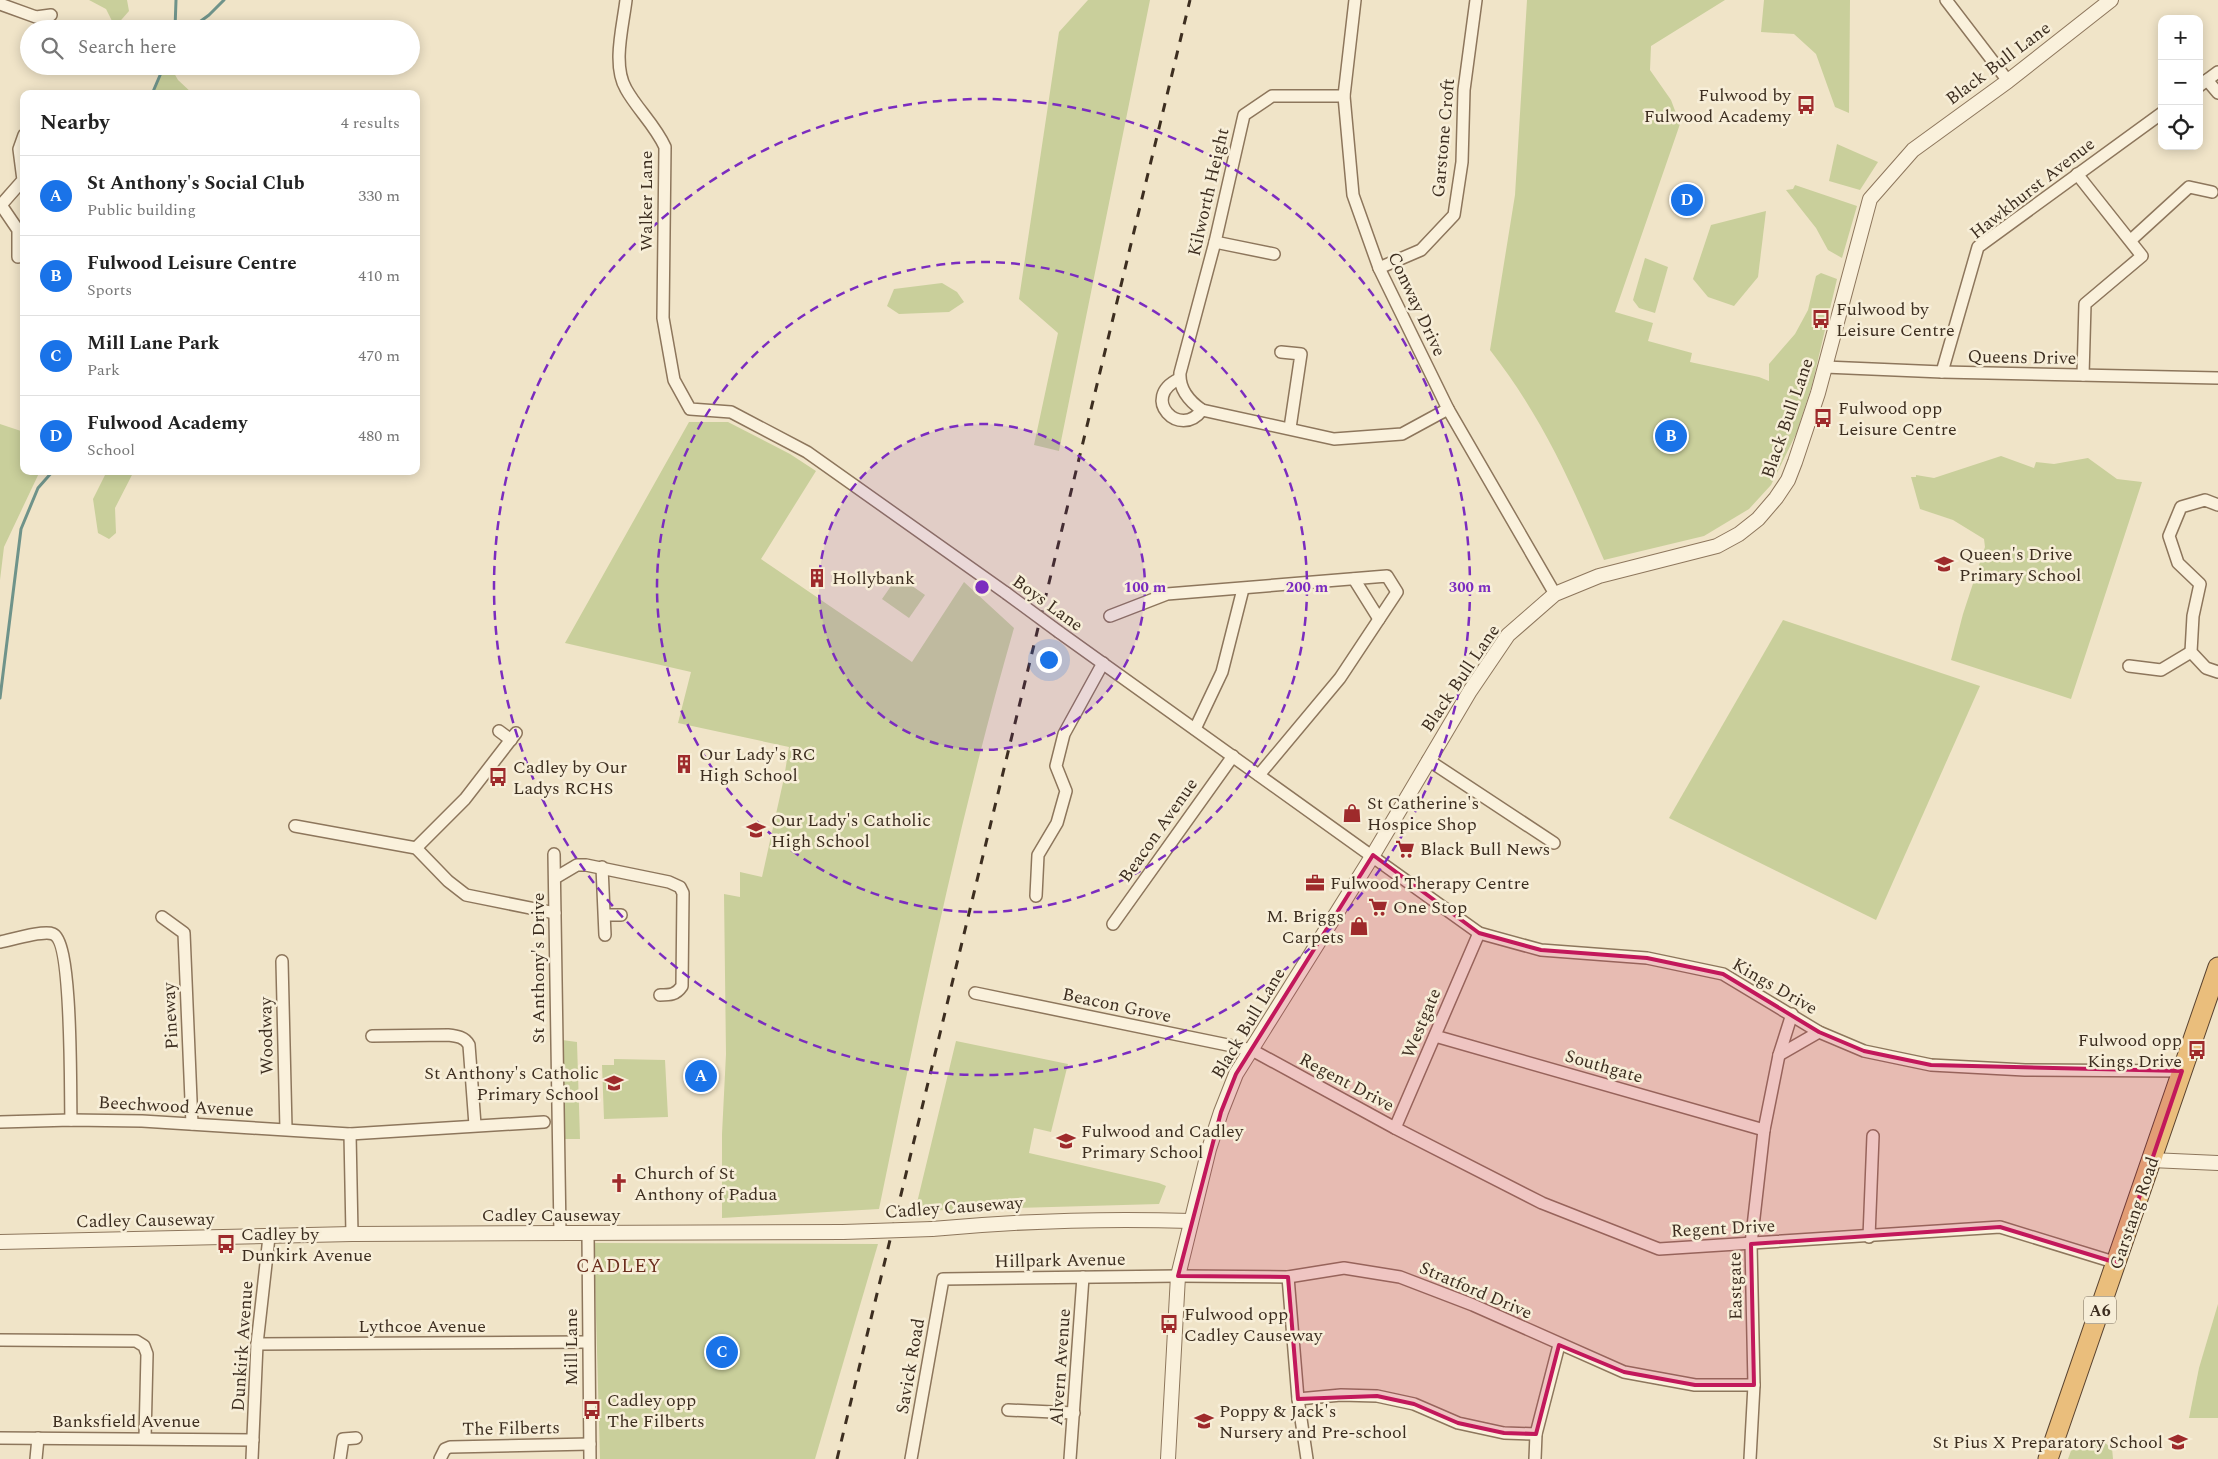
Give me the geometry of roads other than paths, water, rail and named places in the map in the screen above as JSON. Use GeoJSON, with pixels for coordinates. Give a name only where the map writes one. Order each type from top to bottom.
{"type":"FeatureCollection","features":[{"type":"Feature","properties":{"kind":"highway","name":"Garstang Road"},"geometry":{"type":"LineString","coordinates":[[2048,1459],[2218,967]]}},
{"type":"Feature","properties":{"kind":"street","name":"Walker Lane"},"geometry":{"type":"LineString","coordinates":[[626,0],[618,58],[625,88],[656,128],[666,147],[663,318],[674,380],[690,409]]}},
{"type":"Feature","properties":{"kind":"street","name":"Conway Drive"},"geometry":{"type":"LineString","coordinates":[[1355,0],[1344,96],[1353,195],[1379,268],[1448,409],[1555,594]]}},
{"type":"Feature","properties":{"kind":"street","name":"Garstone Croft"},"geometry":{"type":"LineString","coordinates":[[1379,268],[1421,250],[1454,215],[1462,162],[1464,90],[1476,0]]}},
{"type":"Feature","properties":{"kind":"street"},"geometry":{"type":"LineString","coordinates":[[1946,0],[2008,81]]}},
{"type":"Feature","properties":{"kind":"street","name":"Black Bull Lane"},"geometry":{"type":"LineString","coordinates":[[1168,1459],[1178,1276],[1221,1112],[1236,1074],[1373,855],[1470,691],[1508,635],[1555,594],[1599,576],[1717,546],[1740,534],[1758,519],[1788,480],[1825,366],[1870,199],[1912,150],[2008,81],[2111,0]]}},
{"type":"Feature","properties":{"kind":"street"},"geometry":{"type":"LineString","coordinates":[[0,4],[36,17],[51,15]]}},
{"type":"Feature","properties":{"kind":"street"},"geometry":{"type":"LineString","coordinates":[[2218,72],[2203,83],[2218,93]]}},
{"type":"Feature","properties":{"kind":"street","name":"Kilworth Height"},"geometry":{"type":"LineString","coordinates":[[1202,410],[1194,418],[1186,420],[1170,416],[1164,412],[1163,404],[1166,390],[1170,384],[1179,380],[1215,242],[1244,116],[1272,96],[1344,96]]}},
{"type":"Feature","properties":{"kind":"street","name":"Hawkhurst Avenue"},"geometry":{"type":"LineString","coordinates":[[1942,372],[1978,247],[2158,116]]}},
{"type":"Feature","properties":{"kind":"street"},"geometry":{"type":"LineString","coordinates":[[2077,174],[2142,256],[2085,304],[2083,375]]}},
{"type":"Feature","properties":{"kind":"street"},"geometry":{"type":"LineString","coordinates":[[18,257],[18,230],[0,205],[20,183]]}},
{"type":"Feature","properties":{"kind":"street"},"geometry":{"type":"LineString","coordinates":[[2131,240],[2189,187],[2212,192]]}},
{"type":"Feature","properties":{"kind":"street"},"geometry":{"type":"LineString","coordinates":[[1215,242],[1274,254]]}},
{"type":"Feature","properties":{"kind":"street"},"geometry":{"type":"LineString","coordinates":[[1281,352],[1301,354],[1290,428]]}},
{"type":"Feature","properties":{"kind":"street","name":"Queens Drive"},"geometry":{"type":"LineString","coordinates":[[1825,366],[1942,372],[2218,378]]}},
{"type":"Feature","properties":{"kind":"street"},"geometry":{"type":"LineString","coordinates":[[1179,380],[1188,398],[1202,410],[1334,439],[1402,434],[1448,409]]}},
{"type":"Feature","properties":{"kind":"street","name":"Boys Lane"},"geometry":{"type":"LineString","coordinates":[[690,409],[731,412],[807,452],[1373,855]]}},
{"type":"Feature","properties":{"kind":"street"},"geometry":{"type":"LineString","coordinates":[[2218,505],[2205,500],[2181,507],[2169,536],[2178,563],[2200,584],[2193,616],[2192,652],[2206,668],[2218,672]]}},
{"type":"Feature","properties":{"kind":"street"},"geometry":{"type":"LineString","coordinates":[[1110,616],[1168,594],[1387,576],[1397,592],[1340,678],[1259,775]]}},
{"type":"Feature","properties":{"kind":"street"},"geometry":{"type":"LineString","coordinates":[[1354,579],[1379,619]]}},
{"type":"Feature","properties":{"kind":"street"},"geometry":{"type":"LineString","coordinates":[[1195,729],[1222,672],[1243,589]]}},
{"type":"Feature","properties":{"kind":"street"},"geometry":{"type":"LineString","coordinates":[[2129,666],[2161,670],[2192,652]]}},
{"type":"Feature","properties":{"kind":"street"},"geometry":{"type":"LineString","coordinates":[[1036,896],[1038,855],[1058,823],[1066,791],[1056,766],[1064,734],[1103,663]]}},
{"type":"Feature","properties":{"kind":"street"},"geometry":{"type":"LineString","coordinates":[[416,848],[465,799],[513,736],[499,731]]}},
{"type":"Feature","properties":{"kind":"street","name":"Beacon Avenue"},"geometry":{"type":"LineString","coordinates":[[1112,924],[1233,756]]}},
{"type":"Feature","properties":{"kind":"street"},"geometry":{"type":"LineString","coordinates":[[1428,760],[1554,843]]}},
{"type":"Feature","properties":{"kind":"street"},"geometry":{"type":"LineString","coordinates":[[295,825],[416,848],[448,881],[466,895],[556,913]]}},
{"type":"Feature","properties":{"kind":"street","name":"St Anthony's Drive"},"geometry":{"type":"LineString","coordinates":[[554,854],[557,1161],[560,1233]]}},
{"type":"Feature","properties":{"kind":"street","name":"Kings Drive"},"geometry":{"type":"LineString","coordinates":[[1373,855],[1479,933],[1541,950],[1647,958],[1723,974],[1819,1032],[1864,1051],[1931,1065],[2025,1070],[2182,1072]]}},
{"type":"Feature","properties":{"kind":"street"},"geometry":{"type":"LineString","coordinates":[[555,878],[578,865],[602,867],[668,882],[680,887],[683,893],[682,986],[678,992],[671,995],[660,995]]}},
{"type":"Feature","properties":{"kind":"street"},"geometry":{"type":"LineString","coordinates":[[602,867],[606,915],[605,935]]}},
{"type":"Feature","properties":{"kind":"street"},"geometry":{"type":"LineString","coordinates":[[606,915],[621,915]]}},
{"type":"Feature","properties":{"kind":"street","name":"Pineway"},"geometry":{"type":"LineString","coordinates":[[162,917],[188,930],[192,1124]]}},
{"type":"Feature","properties":{"kind":"street"},"geometry":{"type":"LineString","coordinates":[[0,942],[44,933],[53,934],[58,938],[67,974],[71,1120]]}},
{"type":"Feature","properties":{"kind":"street","name":"Westgate"},"geometry":{"type":"LineString","coordinates":[[1394,1128],[1479,933]]}},
{"type":"Feature","properties":{"kind":"street","name":"Woodway"},"geometry":{"type":"LineString","coordinates":[[286,969],[286,1129]]}},
{"type":"Feature","properties":{"kind":"street","name":"Beacon Grove"},"geometry":{"type":"LineString","coordinates":[[975,993],[1252,1050]]}},
{"type":"Feature","properties":{"kind":"street","name":"Eastgate"},"geometry":{"type":"LineString","coordinates":[[1750,1459],[1754,1385],[1751,1244],[1764,1130],[1779,1055],[1792,1014]]}},
{"type":"Feature","properties":{"kind":"street"},"geometry":{"type":"LineString","coordinates":[[1779,1055],[1819,1032]]}},
{"type":"Feature","properties":{"kind":"street"},"geometry":{"type":"LineString","coordinates":[[372,1036],[448,1035],[460,1036],[467,1042],[469,1045],[474,1126]]}},
{"type":"Feature","properties":{"kind":"street","name":"Southgate"},"geometry":{"type":"LineString","coordinates":[[1435,1036],[1764,1130]]}},
{"type":"Feature","properties":{"kind":"street","name":"Regent Drive"},"geometry":{"type":"LineString","coordinates":[[1252,1050],[1394,1128],[1542,1203],[1659,1249],[1869,1237],[2000,1226],[2117,1263]]}},
{"type":"Feature","properties":{"kind":"street","name":"Beechwood Avenue"},"geometry":{"type":"LineString","coordinates":[[0,1122],[71,1120],[192,1124],[350,1134],[544,1122]]}},
{"type":"Feature","properties":{"kind":"street"},"geometry":{"type":"LineString","coordinates":[[350,1134],[352,1234]]}},
{"type":"Feature","properties":{"kind":"street"},"geometry":{"type":"LineString","coordinates":[[1869,1237],[1873,1136]]}},
{"type":"Feature","properties":{"kind":"street"},"geometry":{"type":"LineString","coordinates":[[2151,1160],[2218,1163]]}},
{"type":"Feature","properties":{"kind":"street","name":"Cadley Causeway"},"geometry":{"type":"LineString","coordinates":[[0,1242],[352,1234],[843,1232],[932,1229],[1021,1221],[1113,1219],[1191,1221]]}},
{"type":"Feature","properties":{"kind":"street","name":"Mill Lane"},"geometry":{"type":"LineString","coordinates":[[588,1234],[590,1459]]}},
{"type":"Feature","properties":{"kind":"street","name":"Dunkirk Avenue"},"geometry":{"type":"LineString","coordinates":[[252,1459],[257,1344],[269,1237]]}},
{"type":"Feature","properties":{"kind":"street","name":"Stratford Drive"},"geometry":{"type":"LineString","coordinates":[[1178,1276],[1288,1277],[1344,1268],[1400,1278],[1473,1305],[1559,1345],[1624,1372],[1695,1385],[1754,1385]]}},
{"type":"Feature","properties":{"kind":"street","name":"Hillpark Avenue"},"geometry":{"type":"LineString","coordinates":[[943,1279],[1178,1276]]}},
{"type":"Feature","properties":{"kind":"street","name":"Alvern Avenue"},"geometry":{"type":"LineString","coordinates":[[1070,1459],[1083,1277]]}},
{"type":"Feature","properties":{"kind":"street"},"geometry":{"type":"LineString","coordinates":[[1288,1277],[1298,1399],[1307,1459]]}},
{"type":"Feature","properties":{"kind":"street","name":"Savick Road"},"geometry":{"type":"LineString","coordinates":[[912,1459],[943,1279]]}},
{"type":"Feature","properties":{"kind":"street"},"geometry":{"type":"LineString","coordinates":[[0,1340],[136,1341],[144,1346],[147,1354],[145,1438]]}},
{"type":"Feature","properties":{"kind":"street","name":"Lythcoe Avenue"},"geometry":{"type":"LineString","coordinates":[[257,1344],[588,1342]]}},
{"type":"Feature","properties":{"kind":"street"},"geometry":{"type":"LineString","coordinates":[[1535,1459],[1536,1434],[1559,1345]]}},
{"type":"Feature","properties":{"kind":"street"},"geometry":{"type":"LineString","coordinates":[[1298,1399],[1377,1396],[1414,1404],[1458,1423],[1504,1433],[1536,1434]]}},
{"type":"Feature","properties":{"kind":"street"},"geometry":{"type":"LineString","coordinates":[[1008,1410],[1074,1413]]}},
{"type":"Feature","properties":{"kind":"street","name":"Banksfield Avenue"},"geometry":{"type":"LineString","coordinates":[[0,1438],[253,1440]]}},
{"type":"Feature","properties":{"kind":"street"},"geometry":{"type":"LineString","coordinates":[[36,1459],[38,1438]]}},
{"type":"Feature","properties":{"kind":"street"},"geometry":{"type":"LineString","coordinates":[[340,1459],[343,1439],[356,1438]]}},
{"type":"Feature","properties":{"kind":"street","name":"The Filberts"},"geometry":{"type":"LineString","coordinates":[[440,1459],[445,1449],[450,1447],[590,1444]]}},
{"type":"Feature","properties":{"kind":"waterway"},"geometry":{"type":"LineString","coordinates":[[175,20],[176,0]]}},
{"type":"Feature","properties":{"kind":"waterway"},"geometry":{"type":"LineString","coordinates":[[202,20],[224,0]]}},
{"type":"Feature","properties":{"kind":"waterway"},"geometry":{"type":"LineString","coordinates":[[154,90],[160,75]]}},
{"type":"Feature","properties":{"kind":"waterway"},"geometry":{"type":"LineString","coordinates":[[0,698],[21,529],[38,488],[49,475]]}},
{"type":"Feature","properties":{"kind":"railway"},"geometry":{"type":"LineString","coordinates":[[837,1459],[1190,0]]}},
{"type":"Feature","properties":{"kind":"place","name":"Fulwood by Fulwood Academy"},"geometry":{"type":"Point","coordinates":[1806,105]}},
{"type":"Feature","properties":{"kind":"place","name":"Fulwood Academy"},"geometry":{"type":"Point","coordinates":[1687,200]}},
{"type":"Feature","properties":{"kind":"place","name":"Fulwood by Leisure Centre"},"geometry":{"type":"Point","coordinates":[1821,319]}},
{"type":"Feature","properties":{"kind":"place","name":"Fulwood opp Leisure Centre"},"geometry":{"type":"Point","coordinates":[1823,418]}},
{"type":"Feature","properties":{"kind":"place","name":"Fulwood Leisure Centre"},"geometry":{"type":"Point","coordinates":[1671,436]}},
{"type":"Feature","properties":{"kind":"place","name":"Queen's Drive Primary School"},"geometry":{"type":"Point","coordinates":[1944,564]}},
{"type":"Feature","properties":{"kind":"place","name":"Hollybank"},"geometry":{"type":"Point","coordinates":[817,578]}},
{"type":"Feature","properties":{"kind":"place","name":"Our Lady's RC High School"},"geometry":{"type":"Point","coordinates":[684,764]}},
{"type":"Feature","properties":{"kind":"place","name":"Cadley by Our Ladys RCHS"},"geometry":{"type":"Point","coordinates":[498,777]}},
{"type":"Feature","properties":{"kind":"place","name":"St Catherine's Hospice Shop"},"geometry":{"type":"Point","coordinates":[1352,813]}},
{"type":"Feature","properties":{"kind":"place","name":"Our Lady's Catholic High School"},"geometry":{"type":"Point","coordinates":[756,830]}},
{"type":"Feature","properties":{"kind":"place","name":"Black Bull News"},"geometry":{"type":"Point","coordinates":[1405,849]}},
{"type":"Feature","properties":{"kind":"place","name":"Fulwood Therapy Centre"},"geometry":{"type":"Point","coordinates":[1315,883]}},
{"type":"Feature","properties":{"kind":"place","name":"One Stop"},"geometry":{"type":"Point","coordinates":[1378,907]}},
{"type":"Feature","properties":{"kind":"place","name":"M. Briggs Carpets"},"geometry":{"type":"Point","coordinates":[1359,926]}},
{"type":"Feature","properties":{"kind":"place","name":"Fulwood opp Kings Drive"},"geometry":{"type":"Point","coordinates":[2197,1050]}},
{"type":"Feature","properties":{"kind":"place","name":"St Anthony's Social Club"},"geometry":{"type":"Point","coordinates":[701,1076]}},
{"type":"Feature","properties":{"kind":"place","name":"St Anthony's Catholic Primary School"},"geometry":{"type":"Point","coordinates":[614,1083]}},
{"type":"Feature","properties":{"kind":"place","name":"Fulwood and Cadley Primary School"},"geometry":{"type":"Point","coordinates":[1066,1141]}},
{"type":"Feature","properties":{"kind":"place","name":"Church of St Anthony of Padua"},"geometry":{"type":"Point","coordinates":[619,1183]}},
{"type":"Feature","properties":{"kind":"place","name":"Cadley by Dunkirk Avenue"},"geometry":{"type":"Point","coordinates":[226,1244]}},
{"type":"Feature","properties":{"kind":"place","name":"Fulwood opp Cadley Causeway"},"geometry":{"type":"Point","coordinates":[1169,1324]}},
{"type":"Feature","properties":{"kind":"place","name":"Mill Lane Park"},"geometry":{"type":"Point","coordinates":[722,1352]}},
{"type":"Feature","properties":{"kind":"place","name":"Cadley opp The Filberts"},"geometry":{"type":"Point","coordinates":[592,1410]}},
{"type":"Feature","properties":{"kind":"place","name":"Poppy & Jack's Nursery and Pre-school"},"geometry":{"type":"Point","coordinates":[1204,1421]}},
{"type":"Feature","properties":{"kind":"place","name":"St Pius X Preparatory School"},"geometry":{"type":"Point","coordinates":[2178,1442]}},
{"type":"Feature","properties":{"kind":"district","name":"CADLEY"},"geometry":{"type":"Point","coordinates":[619,1265]}}]}
